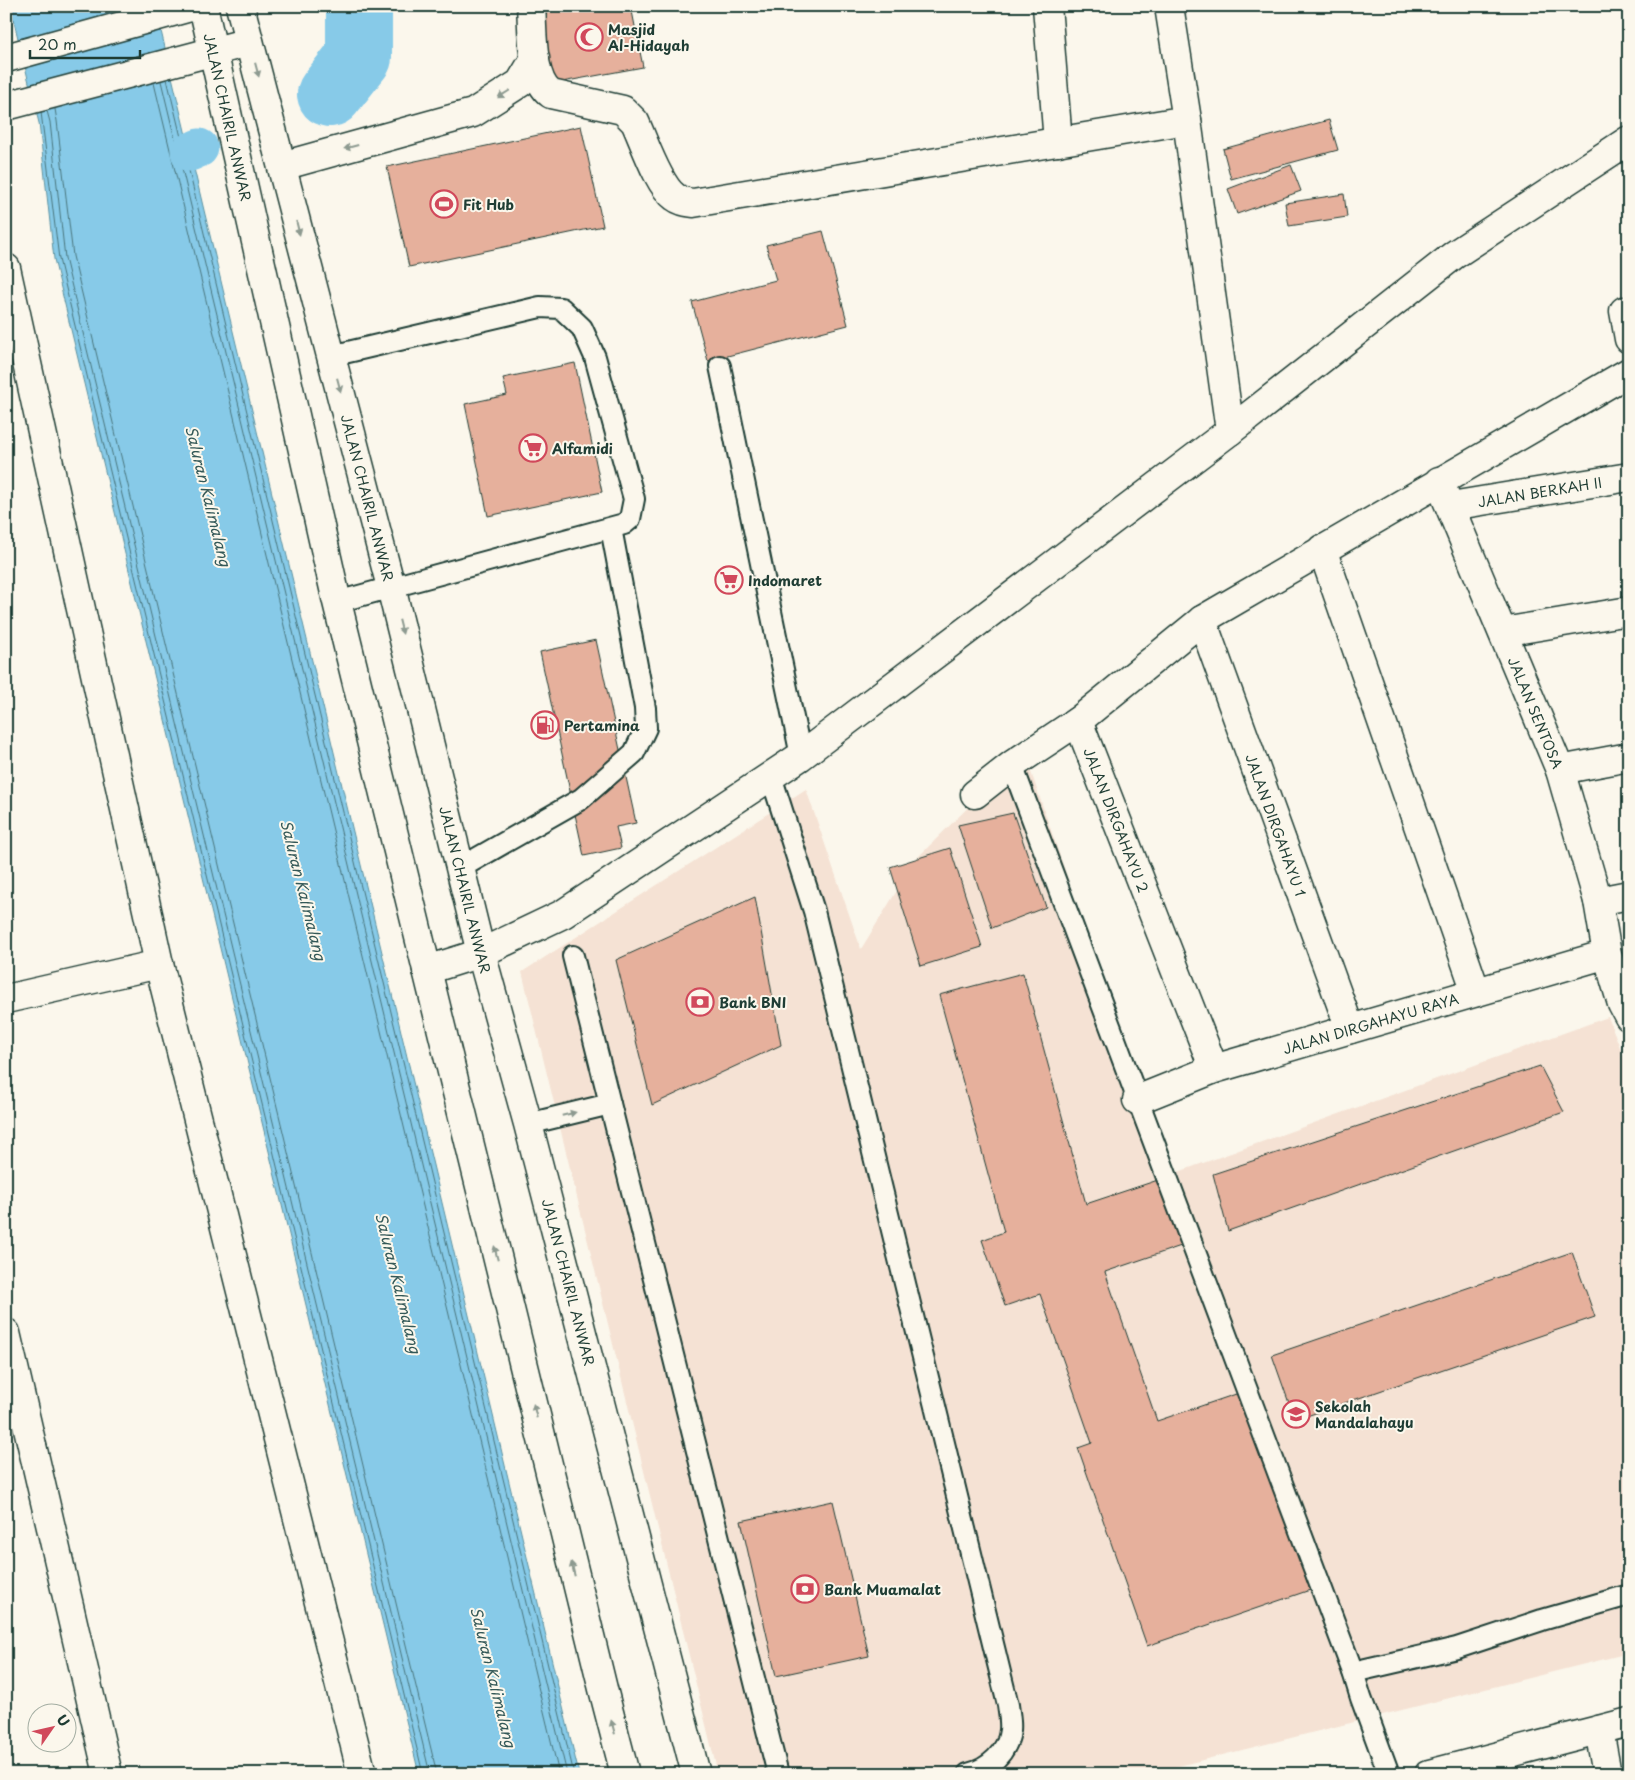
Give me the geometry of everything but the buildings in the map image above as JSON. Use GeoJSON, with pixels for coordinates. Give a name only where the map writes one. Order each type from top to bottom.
{"type":"FeatureCollection","features":[{"type":"Feature","properties":{"kind":"street","name":"JALAN CHAIRIL ANWAR"},"geometry":{"type":"LineString","coordinates":[[203,6],[337,602],[594,1654],[626,1774]]}},
{"type":"Feature","properties":{"kind":"street","name":"JALAN CHAIRIL ANWAR"},"geometry":{"type":"LineString","coordinates":[[240,6],[391,586],[481,953],[528,1124],[696,1774]]}},
{"type":"Feature","properties":{"kind":"street"},"geometry":{"type":"LineString","coordinates":[[532,6],[537,72],[540,81],[547,91],[551,94],[623,110],[629,114],[663,184],[675,198],[693,203],[1187,120]]}},
{"type":"Feature","properties":{"kind":"street"},"geometry":{"type":"LineString","coordinates":[[1047,6],[1058,142]]}},
{"type":"Feature","properties":{"kind":"street"},"geometry":{"type":"LineString","coordinates":[[1169,6],[1187,120],[1230,431]]}},
{"type":"Feature","properties":{"kind":"street"},"geometry":{"type":"LineString","coordinates":[[6,58],[182,10]]}},
{"type":"Feature","properties":{"kind":"street"},"geometry":{"type":"LineString","coordinates":[[14,104],[249,42]]}},
{"type":"Feature","properties":{"kind":"street"},"geometry":{"type":"LineString","coordinates":[[282,166],[473,113],[520,83],[535,58]]}},
{"type":"Feature","properties":{"kind":"street"},"geometry":{"type":"LineString","coordinates":[[427,970],[481,953],[563,914],[801,756],[1230,431],[1454,255],[1629,140]]}},
{"type":"Feature","properties":{"kind":"street"},"geometry":{"type":"LineString","coordinates":[[6,268],[159,964],[362,1774]]}},
{"type":"Feature","properties":{"kind":"street"},"geometry":{"type":"LineString","coordinates":[[1626,311],[1629,339]]}},
{"type":"Feature","properties":{"kind":"street"},"geometry":{"type":"LineString","coordinates":[[975,794],[1012,765],[1078,721],[1202,620],[1629,372]]}},
{"type":"Feature","properties":{"kind":"street","name":"JALAN BERKAH II"},"geometry":{"type":"LineString","coordinates":[[1451,506],[1629,476]]}},
{"type":"Feature","properties":{"kind":"street","name":"JALAN SENTOSA"},"geometry":{"type":"LineString","coordinates":[[1440,481],[1560,770],[1598,901],[1607,954],[1622,1004],[1629,1017]]}},
{"type":"Feature","properties":{"kind":"street"},"geometry":{"type":"LineString","coordinates":[[1322,550],[1476,992]]}},
{"type":"Feature","properties":{"kind":"street"},"geometry":{"type":"LineString","coordinates":[[1503,632],[1629,610]]}},
{"type":"Feature","properties":{"kind":"street","name":"JALAN DIRGAHAYU 1"},"geometry":{"type":"LineString","coordinates":[[1202,620],[1350,1029]]}},
{"type":"Feature","properties":{"kind":"street","name":"JALAN DIRGAHAYU 2"},"geometry":{"type":"LineString","coordinates":[[1078,721],[1214,1069]]}},
{"type":"Feature","properties":{"kind":"street"},"geometry":{"type":"LineString","coordinates":[[1560,770],[1629,757]]}},
{"type":"Feature","properties":{"kind":"street"},"geometry":{"type":"LineString","coordinates":[[1598,901],[1629,895]]}},
{"type":"Feature","properties":{"kind":"street","name":"JALAN DIRGAHAYU RAYA"},"geometry":{"type":"LineString","coordinates":[[1137,1100],[1214,1069],[1607,954]]}},
{"type":"Feature","properties":{"kind":"street"},"geometry":{"type":"LineString","coordinates":[[6,999],[159,964]]}},
{"type":"Feature","properties":{"kind":"street"},"geometry":{"type":"LineString","coordinates":[[6,1333],[108,1774]]}},
{"type":"Feature","properties":{"kind":"street"},"geometry":{"type":"LineString","coordinates":[[1429,1774],[1629,1722]]}},
{"type":"Feature","properties":{"kind":"street"},"geometry":{"type":"LineString","coordinates":[[1599,1730],[1607,1774]]}},
{"type":"Feature","properties":{"kind":"lane"},"geometry":{"type":"LineString","coordinates":[[331,356],[540,307],[561,308],[582,328],[595,357],[634,499],[630,519],[624,524],[337,602]]}},
{"type":"Feature","properties":{"kind":"lane"},"geometry":{"type":"LineString","coordinates":[[720,366],[801,756]]}},
{"type":"Feature","properties":{"kind":"lane"},"geometry":{"type":"LineString","coordinates":[[460,868],[581,799],[634,752],[646,728],[645,708],[611,528]]}},
{"type":"Feature","properties":{"kind":"lane"},"geometry":{"type":"LineString","coordinates":[[1012,765],[1353,1672],[1389,1774]]}},
{"type":"Feature","properties":{"kind":"lane"},"geometry":{"type":"LineString","coordinates":[[771,776],[814,911],[1008,1705],[1010,1730],[1005,1746],[992,1763],[968,1774]]}},
{"type":"Feature","properties":{"kind":"lane"},"geometry":{"type":"LineString","coordinates":[[573,956],[778,1774]]}},
{"type":"Feature","properties":{"kind":"lane"},"geometry":{"type":"LineString","coordinates":[[528,1124],[610,1104]]}},
{"type":"Feature","properties":{"kind":"lane"},"geometry":{"type":"LineString","coordinates":[[1353,1672],[1457,1648],[1542,1620],[1629,1595]]}},
{"type":"Feature","properties":{"kind":"shaded area","name":"Sekolah Mandalahayu"},"geometry":{"type":"Polygon","coordinates":[[[1024,752],[1170,1175],[1608,1017],[1629,1070],[1629,1653],[1147,1774],[718,1774],[522,972],[806,789],[861,949],[917,858],[1024,752]]]}},
{"type":"Feature","properties":{"kind":"water","name":"Saluran Kalimalang"},"geometry":{"type":"Polygon","coordinates":[[[10,6],[155,6],[579,1774],[419,1774],[54,259],[39,123],[10,6]]]}},
{"type":"Feature","properties":{"kind":"waterway"},"geometry":{"type":"LineString","coordinates":[[330,94],[359,57],[359,6]]}},
{"type":"Feature","properties":{"kind":"waterway"},"geometry":{"type":"LineString","coordinates":[[190,152],[199,148]]}},
{"type":"Feature","properties":{"kind":"place","name":"Masjid Al-Hidayah"},"geometry":{"type":"Point","coordinates":[589,37]}},
{"type":"Feature","properties":{"kind":"place","name":"Fit Hub"},"geometry":{"type":"Point","coordinates":[444,204]}},
{"type":"Feature","properties":{"kind":"place","name":"Alfamidi"},"geometry":{"type":"Point","coordinates":[533,448]}},
{"type":"Feature","properties":{"kind":"place","name":"Indomaret"},"geometry":{"type":"Point","coordinates":[729,580]}},
{"type":"Feature","properties":{"kind":"place","name":"Pertamina"},"geometry":{"type":"Point","coordinates":[545,725]}},
{"type":"Feature","properties":{"kind":"place","name":"Bank BNI"},"geometry":{"type":"Point","coordinates":[700,1002]}},
{"type":"Feature","properties":{"kind":"place","name":"Sekolah Mandalahayu"},"geometry":{"type":"Point","coordinates":[1296,1414]}},
{"type":"Feature","properties":{"kind":"place","name":"Bank Muamalat"},"geometry":{"type":"Point","coordinates":[805,1589]}}]}
